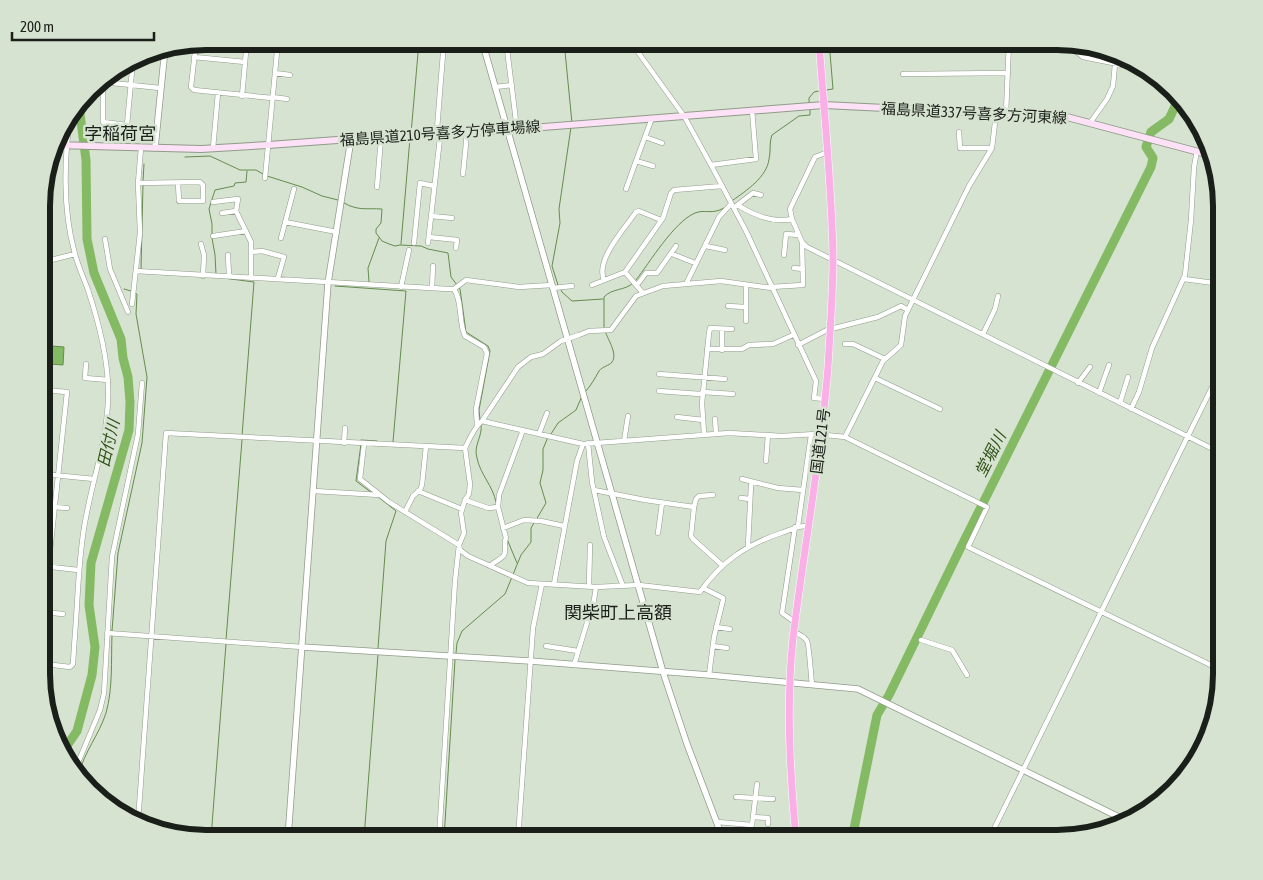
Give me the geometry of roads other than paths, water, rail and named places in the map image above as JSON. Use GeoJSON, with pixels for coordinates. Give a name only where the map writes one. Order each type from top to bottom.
{"type":"FeatureCollection","features":[{"type":"Feature","properties":{"kind":"highway","name":"国道121号"},"geometry":{"type":"LineString","coordinates":[[795,830],[791,784],[790,734],[794,632],[822,434],[830,329],[832,260],[828,152],[820,50]]}},
{"type":"Feature","properties":{"kind":"main road","name":"福島県道210号喜多方停車場線"},"geometry":{"type":"LineString","coordinates":[[63,145],[142,148],[213,148],[506,130],[824,106]]}},
{"type":"Feature","properties":{"kind":"main road","name":"福島県道337号喜多方河東線"},"geometry":{"type":"LineString","coordinates":[[824,106],[1067,117],[1204,153]]}},
{"type":"Feature","properties":{"kind":"street"},"geometry":{"type":"LineString","coordinates":[[242,96],[246,50]]}},
{"type":"Feature","properties":{"kind":"street"},"geometry":{"type":"LineString","coordinates":[[265,178],[277,50]]}},
{"type":"Feature","properties":{"kind":"street"},"geometry":{"type":"LineString","coordinates":[[428,242],[440,138],[437,129],[443,50]]}},
{"type":"Feature","properties":{"kind":"street"},"geometry":{"type":"LineString","coordinates":[[485,50],[663,672],[687,744],[720,830]]}},
{"type":"Feature","properties":{"kind":"street"},"geometry":{"type":"LineString","coordinates":[[507,50],[516,129]]}},
{"type":"Feature","properties":{"kind":"street"},"geometry":{"type":"LineString","coordinates":[[636,50],[684,116],[734,206],[816,381],[814,398],[825,399]]}},
{"type":"Feature","properties":{"kind":"street"},"geometry":{"type":"LineString","coordinates":[[1006,113],[1009,50]]}},
{"type":"Feature","properties":{"kind":"street"},"geometry":{"type":"LineString","coordinates":[[195,51],[191,86],[194,90],[287,99]]}},
{"type":"Feature","properties":{"kind":"street"},"geometry":{"type":"LineString","coordinates":[[1076,51],[1083,57],[1121,64]]}},
{"type":"Feature","properties":{"kind":"street"},"geometry":{"type":"LineString","coordinates":[[156,148],[164,56]]}},
{"type":"Feature","properties":{"kind":"street"},"geometry":{"type":"LineString","coordinates":[[194,57],[245,62]]}},
{"type":"Feature","properties":{"kind":"street"},"geometry":{"type":"LineString","coordinates":[[1090,123],[1111,91],[1116,63]]}},
{"type":"Feature","properties":{"kind":"street"},"geometry":{"type":"LineString","coordinates":[[103,89],[103,122],[127,126],[132,69]]}},
{"type":"Feature","properties":{"kind":"street"},"geometry":{"type":"LineString","coordinates":[[275,73],[290,74]]}},
{"type":"Feature","properties":{"kind":"street"},"geometry":{"type":"LineString","coordinates":[[903,74],[1008,73]]}},
{"type":"Feature","properties":{"kind":"street"},"geometry":{"type":"LineString","coordinates":[[112,82],[160,88]]}},
{"type":"Feature","properties":{"kind":"street"},"geometry":{"type":"LineString","coordinates":[[495,87],[512,85]]}},
{"type":"Feature","properties":{"kind":"street"},"geometry":{"type":"LineString","coordinates":[[213,148],[218,93]]}},
{"type":"Feature","properties":{"kind":"street"},"geometry":{"type":"LineString","coordinates":[[711,165],[756,159],[752,110]]}},
{"type":"Feature","properties":{"kind":"street"},"geometry":{"type":"LineString","coordinates":[[845,437],[884,359],[901,345],[904,319],[908,310],[969,186],[992,148],[996,114]]}},
{"type":"Feature","properties":{"kind":"street"},"geometry":{"type":"LineString","coordinates":[[626,189],[652,118]]}},
{"type":"Feature","properties":{"kind":"street"},"geometry":{"type":"LineString","coordinates":[[463,174],[467,132]]}},
{"type":"Feature","properties":{"kind":"street"},"geometry":{"type":"LineString","coordinates":[[959,132],[960,148],[992,148]]}},
{"type":"Feature","properties":{"kind":"street"},"geometry":{"type":"LineString","coordinates":[[50,665],[70,667],[73,664],[78,570],[86,516],[108,406],[108,380],[99,327],[75,254],[70,230],[67,199],[67,135]]}},
{"type":"Feature","properties":{"kind":"street"},"geometry":{"type":"LineString","coordinates":[[645,137],[662,143]]}},
{"type":"Feature","properties":{"kind":"street"},"geometry":{"type":"LineString","coordinates":[[377,187],[381,138]]}},
{"type":"Feature","properties":{"kind":"street"},"geometry":{"type":"LineString","coordinates":[[289,830],[328,283],[351,139]]}},
{"type":"Feature","properties":{"kind":"street"},"geometry":{"type":"LineString","coordinates":[[132,304],[140,233],[138,183],[142,148]]}},
{"type":"Feature","properties":{"kind":"street"},"geometry":{"type":"LineString","coordinates":[[1131,409],[1139,392],[1155,341],[1184,279],[1197,151]]}},
{"type":"Feature","properties":{"kind":"street"},"geometry":{"type":"LineString","coordinates":[[439,830],[455,581],[459,546],[464,533],[461,518],[462,509],[469,494],[470,484],[464,448],[518,367],[531,357],[542,354],[567,339],[589,331],[611,330],[636,296],[663,286],[721,281],[771,287],[803,285],[802,242],[790,210],[815,157],[828,152]]}},
{"type":"Feature","properties":{"kind":"street"},"geometry":{"type":"LineString","coordinates":[[636,161],[653,166]]}},
{"type":"Feature","properties":{"kind":"street"},"geometry":{"type":"LineString","coordinates":[[138,183],[178,183],[202,183],[203,201],[179,201],[178,183]]}},
{"type":"Feature","properties":{"kind":"street"},"geometry":{"type":"LineString","coordinates":[[414,243],[420,184],[434,186]]}},
{"type":"Feature","properties":{"kind":"street"},"geometry":{"type":"LineString","coordinates":[[592,285],[625,272],[661,220],[674,190],[722,186]]}},
{"type":"Feature","properties":{"kind":"street"},"geometry":{"type":"LineString","coordinates":[[282,238],[294,189]]}},
{"type":"Feature","properties":{"kind":"street"},"geometry":{"type":"LineString","coordinates":[[686,284],[719,218],[753,193],[760,195]]}},
{"type":"Feature","properties":{"kind":"street"},"geometry":{"type":"LineString","coordinates":[[213,202],[238,198],[236,211],[251,242],[250,277]]}},
{"type":"Feature","properties":{"kind":"street"},"geometry":{"type":"LineString","coordinates":[[734,206],[758,216],[786,220],[792,219]]}},
{"type":"Feature","properties":{"kind":"street"},"geometry":{"type":"LineString","coordinates":[[222,213],[236,211]]}},
{"type":"Feature","properties":{"kind":"street"},"geometry":{"type":"LineString","coordinates":[[604,280],[602,277],[603,268],[610,249],[636,212],[640,211],[661,220]]}},
{"type":"Feature","properties":{"kind":"street"},"geometry":{"type":"LineString","coordinates":[[431,216],[452,218]]}},
{"type":"Feature","properties":{"kind":"street"},"geometry":{"type":"LineString","coordinates":[[285,222],[337,232]]}},
{"type":"Feature","properties":{"kind":"street"},"geometry":{"type":"LineString","coordinates":[[213,236],[246,231]]}},
{"type":"Feature","properties":{"kind":"street"},"geometry":{"type":"LineString","coordinates":[[784,255],[786,234],[799,235]]}},
{"type":"Feature","properties":{"kind":"street"},"geometry":{"type":"LineString","coordinates":[[429,237],[457,240],[456,248]]}},
{"type":"Feature","properties":{"kind":"street"},"geometry":{"type":"LineString","coordinates":[[105,239],[110,269],[128,312]]}},
{"type":"Feature","properties":{"kind":"street"},"geometry":{"type":"LineString","coordinates":[[802,242],[807,247],[832,260],[1213,449]]}},
{"type":"Feature","properties":{"kind":"street"},"geometry":{"type":"LineString","coordinates":[[200,244],[204,254],[203,276]]}},
{"type":"Feature","properties":{"kind":"street"},"geometry":{"type":"LineString","coordinates":[[636,285],[646,273],[658,273],[676,246]]}},
{"type":"Feature","properties":{"kind":"street"},"geometry":{"type":"LineString","coordinates":[[706,246],[725,250]]}},
{"type":"Feature","properties":{"kind":"street"},"geometry":{"type":"LineString","coordinates":[[401,287],[409,250]]}},
{"type":"Feature","properties":{"kind":"street"},"geometry":{"type":"LineString","coordinates":[[252,252],[262,251],[284,257],[278,278]]}},
{"type":"Feature","properties":{"kind":"street"},"geometry":{"type":"LineString","coordinates":[[50,260],[75,254]]}},
{"type":"Feature","properties":{"kind":"street"},"geometry":{"type":"LineString","coordinates":[[672,254],[695,264]]}},
{"type":"Feature","properties":{"kind":"street"},"geometry":{"type":"LineString","coordinates":[[228,255],[229,276]]}},
{"type":"Feature","properties":{"kind":"street"},"geometry":{"type":"LineString","coordinates":[[432,288],[433,266]]}},
{"type":"Feature","properties":{"kind":"street"},"geometry":{"type":"LineString","coordinates":[[794,268],[803,269]]}},
{"type":"Feature","properties":{"kind":"street"},"geometry":{"type":"LineString","coordinates":[[136,271],[455,289],[466,280],[518,287],[572,286]]}},
{"type":"Feature","properties":{"kind":"street"},"geometry":{"type":"LineString","coordinates":[[625,272],[643,293]]}},
{"type":"Feature","properties":{"kind":"street"},"geometry":{"type":"LineString","coordinates":[[1184,279],[1213,283]]}},
{"type":"Feature","properties":{"kind":"street"},"geometry":{"type":"LineString","coordinates":[[746,285],[746,321]]}},
{"type":"Feature","properties":{"kind":"street"},"geometry":{"type":"LineString","coordinates":[[455,289],[458,295],[465,336],[484,347],[487,353],[476,409],[479,423]]}},
{"type":"Feature","properties":{"kind":"street"},"geometry":{"type":"LineString","coordinates":[[982,334],[995,309],[998,296]]}},
{"type":"Feature","properties":{"kind":"street"},"geometry":{"type":"LineString","coordinates":[[728,306],[745,307]]}},
{"type":"Feature","properties":{"kind":"street"},"geometry":{"type":"LineString","coordinates":[[798,345],[816,334],[878,317],[901,306],[908,310]]}},
{"type":"Feature","properties":{"kind":"street"},"geometry":{"type":"LineString","coordinates":[[704,434],[703,392],[710,328],[732,329]]}},
{"type":"Feature","properties":{"kind":"street"},"geometry":{"type":"LineString","coordinates":[[722,329],[722,350]]}},
{"type":"Feature","properties":{"kind":"street"},"geometry":{"type":"LineString","coordinates":[[707,349],[742,349],[749,345],[773,344],[793,335]]}},
{"type":"Feature","properties":{"kind":"street"},"geometry":{"type":"LineString","coordinates":[[845,344],[853,344],[884,359]]}},
{"type":"Feature","properties":{"kind":"street"},"geometry":{"type":"LineString","coordinates":[[86,364],[85,377],[108,380]]}},
{"type":"Feature","properties":{"kind":"street"},"geometry":{"type":"LineString","coordinates":[[1099,393],[1109,365]]}},
{"type":"Feature","properties":{"kind":"street"},"geometry":{"type":"LineString","coordinates":[[1078,383],[1090,367]]}},
{"type":"Feature","properties":{"kind":"street"},"geometry":{"type":"LineString","coordinates":[[659,374],[725,380]]}},
{"type":"Feature","properties":{"kind":"street"},"geometry":{"type":"LineString","coordinates":[[1120,403],[1128,377]]}},
{"type":"Feature","properties":{"kind":"street"},"geometry":{"type":"LineString","coordinates":[[875,378],[940,410]]}},
{"type":"Feature","properties":{"kind":"street"},"geometry":{"type":"LineString","coordinates":[[78,763],[100,710],[104,693],[112,557],[138,434],[142,383]]}},
{"type":"Feature","properties":{"kind":"street"},"geometry":{"type":"LineString","coordinates":[[993,830],[1213,385]]}},
{"type":"Feature","properties":{"kind":"street"},"geometry":{"type":"LineString","coordinates":[[50,391],[67,392],[50,534]]}},
{"type":"Feature","properties":{"kind":"street"},"geometry":{"type":"LineString","coordinates":[[659,391],[734,394]]}},
{"type":"Feature","properties":{"kind":"street"},"geometry":{"type":"LineString","coordinates":[[539,434],[547,413]]}},
{"type":"Feature","properties":{"kind":"street"},"geometry":{"type":"LineString","coordinates":[[624,441],[628,416]]}},
{"type":"Feature","properties":{"kind":"street"},"geometry":{"type":"LineString","coordinates":[[677,417],[703,420]]}},
{"type":"Feature","properties":{"kind":"street"},"geometry":{"type":"LineString","coordinates":[[715,419],[716,433]]}},
{"type":"Feature","properties":{"kind":"street"},"geometry":{"type":"LineString","coordinates":[[479,423],[586,443],[716,433],[782,436],[822,434],[845,437],[987,507],[968,547],[1213,666]]}},
{"type":"Feature","properties":{"kind":"street"},"geometry":{"type":"LineString","coordinates":[[344,443],[345,428]]}},
{"type":"Feature","properties":{"kind":"street"},"geometry":{"type":"LineString","coordinates":[[490,566],[504,556],[504,540],[506,538],[498,508],[499,495],[523,430]]}},
{"type":"Feature","properties":{"kind":"street"},"geometry":{"type":"LineString","coordinates":[[139,815],[166,433],[464,448]]}},
{"type":"Feature","properties":{"kind":"street"},"geometry":{"type":"LineString","coordinates":[[796,623],[782,613],[812,434]]}},
{"type":"Feature","properties":{"kind":"street"},"geometry":{"type":"LineString","coordinates":[[766,461],[768,435]]}},
{"type":"Feature","properties":{"kind":"street"},"geometry":{"type":"LineString","coordinates":[[586,443],[604,537],[623,586]]}},
{"type":"Feature","properties":{"kind":"street"},"geometry":{"type":"LineString","coordinates":[[554,584],[577,461],[586,443]]}},
{"type":"Feature","properties":{"kind":"street"},"geometry":{"type":"LineString","coordinates":[[364,444],[360,479],[388,502],[459,546],[460,550],[468,556],[528,583],[596,586],[639,585],[700,592],[722,565],[748,546],[797,527],[808,526]]}},
{"type":"Feature","properties":{"kind":"street"},"geometry":{"type":"LineString","coordinates":[[405,512],[413,496],[420,490],[424,476],[426,446]]}},
{"type":"Feature","properties":{"kind":"street"},"geometry":{"type":"LineString","coordinates":[[50,475],[94,480]]}},
{"type":"Feature","properties":{"kind":"street"},"geometry":{"type":"LineString","coordinates":[[742,479],[778,488],[803,490]]}},
{"type":"Feature","properties":{"kind":"street"},"geometry":{"type":"LineString","coordinates":[[748,546],[751,485]]}},
{"type":"Feature","properties":{"kind":"street"},"geometry":{"type":"LineString","coordinates":[[314,490],[380,495]]}},
{"type":"Feature","properties":{"kind":"street"},"geometry":{"type":"LineString","coordinates":[[594,490],[694,507]]}},
{"type":"Feature","properties":{"kind":"street"},"geometry":{"type":"LineString","coordinates":[[418,492],[462,509]]}},
{"type":"Feature","properties":{"kind":"street"},"geometry":{"type":"LineString","coordinates":[[713,495],[698,496],[696,499],[691,536],[722,565]]}},
{"type":"Feature","properties":{"kind":"street"},"geometry":{"type":"LineString","coordinates":[[741,498],[750,499]]}},
{"type":"Feature","properties":{"kind":"street"},"geometry":{"type":"LineString","coordinates":[[465,500],[488,508],[498,508]]}},
{"type":"Feature","properties":{"kind":"street"},"geometry":{"type":"LineString","coordinates":[[658,533],[662,503]]}},
{"type":"Feature","properties":{"kind":"street"},"geometry":{"type":"LineString","coordinates":[[54,507],[67,508]]}},
{"type":"Feature","properties":{"kind":"street"},"geometry":{"type":"LineString","coordinates":[[503,528],[524,520],[541,521],[564,526]]}},
{"type":"Feature","properties":{"kind":"street"},"geometry":{"type":"LineString","coordinates":[[588,585],[590,545]]}},
{"type":"Feature","properties":{"kind":"street"},"geometry":{"type":"LineString","coordinates":[[50,567],[78,570]]}},
{"type":"Feature","properties":{"kind":"street"},"geometry":{"type":"LineString","coordinates":[[519,830],[530,661],[535,618],[542,584]]}},
{"type":"Feature","properties":{"kind":"street"},"geometry":{"type":"LineString","coordinates":[[574,666],[594,600],[596,586]]}},
{"type":"Feature","properties":{"kind":"street"},"geometry":{"type":"LineString","coordinates":[[703,588],[723,598],[712,646],[709,675]]}},
{"type":"Feature","properties":{"kind":"street"},"geometry":{"type":"LineString","coordinates":[[50,613],[62,614]]}},
{"type":"Feature","properties":{"kind":"street"},"geometry":{"type":"LineString","coordinates":[[716,627],[730,629]]}},
{"type":"Feature","properties":{"kind":"street"},"geometry":{"type":"LineString","coordinates":[[794,632],[802,636],[809,645],[812,684]]}},
{"type":"Feature","properties":{"kind":"street"},"geometry":{"type":"LineString","coordinates":[[107,633],[530,661],[858,689],[1119,817]]}},
{"type":"Feature","properties":{"kind":"street"},"geometry":{"type":"LineString","coordinates":[[921,640],[952,650],[966,676]]}},
{"type":"Feature","properties":{"kind":"street"},"geometry":{"type":"LineString","coordinates":[[546,646],[578,651]]}},
{"type":"Feature","properties":{"kind":"street"},"geometry":{"type":"LineString","coordinates":[[712,646],[727,648]]}},
{"type":"Feature","properties":{"kind":"street"},"geometry":{"type":"LineString","coordinates":[[717,822],[752,825],[757,784]]}},
{"type":"Feature","properties":{"kind":"street"},"geometry":{"type":"LineString","coordinates":[[736,797],[773,799]]}},
{"type":"Feature","properties":{"kind":"street"},"geometry":{"type":"LineString","coordinates":[[753,817],[768,818],[768,824]]}},
{"type":"Feature","properties":{"kind":"waterway"},"geometry":{"type":"LineString","coordinates":[[565,50],[572,123]]}},
{"type":"Feature","properties":{"kind":"waterway"},"geometry":{"type":"LineString","coordinates":[[826,90],[833,89],[830,50]]}},
{"type":"Feature","properties":{"kind":"waterway"},"geometry":{"type":"LineString","coordinates":[[411,134],[418,53]]}},
{"type":"Feature","properties":{"kind":"waterway"},"geometry":{"type":"LineString","coordinates":[[809,103],[809,98],[814,92],[819,91]]}},
{"type":"Feature","properties":{"kind":"waterway","name":"堂堀川"},"geometry":{"type":"LineString","coordinates":[[854,830],[877,715],[889,695],[1151,167],[1153,158],[1146,147],[1151,132],[1169,119],[1176,105]]}},
{"type":"Feature","properties":{"kind":"waterway"},"geometry":{"type":"LineString","coordinates":[[733,200],[755,183],[764,172],[769,159],[772,135],[799,116],[810,115],[810,110]]}},
{"type":"Feature","properties":{"kind":"waterway","name":"田付川"},"geometry":{"type":"LineString","coordinates":[[67,745],[77,731],[92,675],[95,647],[89,605],[91,563],[129,430],[130,402],[128,377],[121,339],[94,273],[87,239],[86,160],[80,114]]}},
{"type":"Feature","properties":{"kind":"waterway"},"geometry":{"type":"LineString","coordinates":[[558,285],[552,266],[560,223],[559,209],[571,127]]}},
{"type":"Feature","properties":{"kind":"waterway"},"geometry":{"type":"LineString","coordinates":[[401,244],[410,138]]}},
{"type":"Feature","properties":{"kind":"waterway"},"geometry":{"type":"LineString","coordinates":[[185,157],[210,156],[240,170],[256,170],[263,174]]}},
{"type":"Feature","properties":{"kind":"waterway"},"geometry":{"type":"LineString","coordinates":[[143,181],[144,164]]}},
{"type":"Feature","properties":{"kind":"waterway"},"geometry":{"type":"LineString","coordinates":[[212,234],[209,209],[215,190],[234,186],[235,183],[246,182],[247,171]]}},
{"type":"Feature","properties":{"kind":"waterway"},"geometry":{"type":"LineString","coordinates":[[267,176],[338,200]]}},
{"type":"Feature","properties":{"kind":"waterway"},"geometry":{"type":"LineString","coordinates":[[141,270],[143,185]]}},
{"type":"Feature","properties":{"kind":"waterway"},"geometry":{"type":"LineString","coordinates":[[344,203],[358,208],[382,209],[381,223],[376,229],[376,233],[382,241],[395,246],[421,246],[448,253],[451,277],[460,289],[466,332],[488,346],[490,351],[479,410],[480,420]]}},
{"type":"Feature","properties":{"kind":"waterway"},"geometry":{"type":"LineString","coordinates":[[636,280],[671,233],[687,218],[695,213],[716,211],[724,208]]}},
{"type":"Feature","properties":{"kind":"waterway"},"geometry":{"type":"LineString","coordinates":[[212,238],[216,274]]}},
{"type":"Feature","properties":{"kind":"waterway"},"geometry":{"type":"LineString","coordinates":[[369,282],[368,268],[379,238]]}},
{"type":"Feature","properties":{"kind":"waterway"},"geometry":{"type":"LineString","coordinates":[[223,278],[254,282],[242,436]]}},
{"type":"Feature","properties":{"kind":"waterway"},"geometry":{"type":"LineString","coordinates":[[604,327],[604,297],[633,283]]}},
{"type":"Feature","properties":{"kind":"waterway"},"geometry":{"type":"LineString","coordinates":[[335,286],[406,291],[393,442]]}},
{"type":"Feature","properties":{"kind":"waterway"},"geometry":{"type":"LineString","coordinates":[[560,288],[572,301],[603,299]]}},
{"type":"Feature","properties":{"kind":"waterway"},"geometry":{"type":"LineString","coordinates":[[124,289],[131,291]]}},
{"type":"Feature","properties":{"kind":"waterway"},"geometry":{"type":"LineString","coordinates":[[112,631],[118,553],[142,443],[147,377],[136,314],[137,294],[134,293]]}},
{"type":"Feature","properties":{"kind":"waterway"},"geometry":{"type":"LineString","coordinates":[[586,391],[599,371],[614,359],[605,331]]}},
{"type":"Feature","properties":{"kind":"waterway"},"geometry":{"type":"LineString","coordinates":[[551,434],[558,423],[576,410],[582,396]]}},
{"type":"Feature","properties":{"kind":"waterway"},"geometry":{"type":"LineString","coordinates":[[481,424],[481,433],[476,453],[496,502]]}},
{"type":"Feature","properties":{"kind":"waterway"},"geometry":{"type":"LineString","coordinates":[[536,520],[546,503],[540,483],[543,470],[543,449],[548,437]]}},
{"type":"Feature","properties":{"kind":"waterway"},"geometry":{"type":"LineString","coordinates":[[226,640],[242,440]]}},
{"type":"Feature","properties":{"kind":"waterway"},"geometry":{"type":"LineString","coordinates":[[361,440],[377,441]]}},
{"type":"Feature","properties":{"kind":"waterway"},"geometry":{"type":"LineString","coordinates":[[361,444],[356,481],[372,493]]}},
{"type":"Feature","properties":{"kind":"waterway"},"geometry":{"type":"LineString","coordinates":[[377,496],[396,511],[386,541],[378,648]]}},
{"type":"Feature","properties":{"kind":"waterway"},"geometry":{"type":"LineString","coordinates":[[456,653],[457,643],[462,631],[505,594],[521,555],[531,542],[531,528],[534,523]]}},
{"type":"Feature","properties":{"kind":"waterway"},"geometry":{"type":"LineString","coordinates":[[507,539],[517,563]]}},
{"type":"Feature","properties":{"kind":"waterway"},"geometry":{"type":"LineString","coordinates":[[81,767],[106,713],[111,684],[112,635]]}},
{"type":"Feature","properties":{"kind":"waterway"},"geometry":{"type":"LineString","coordinates":[[212,830],[226,644]]}},
{"type":"Feature","properties":{"kind":"waterway"},"geometry":{"type":"LineString","coordinates":[[365,830],[378,655]]}},
{"type":"Feature","properties":{"kind":"waterway"},"geometry":{"type":"LineString","coordinates":[[445,830],[455,660]]}},
{"type":"Feature","properties":{"kind":"district","name":"字稲荷宮"},"geometry":{"type":"Point","coordinates":[120,133]}},
{"type":"Feature","properties":{"kind":"district","name":"関柴町上高額"},"geometry":{"type":"Point","coordinates":[618,612]}}]}
